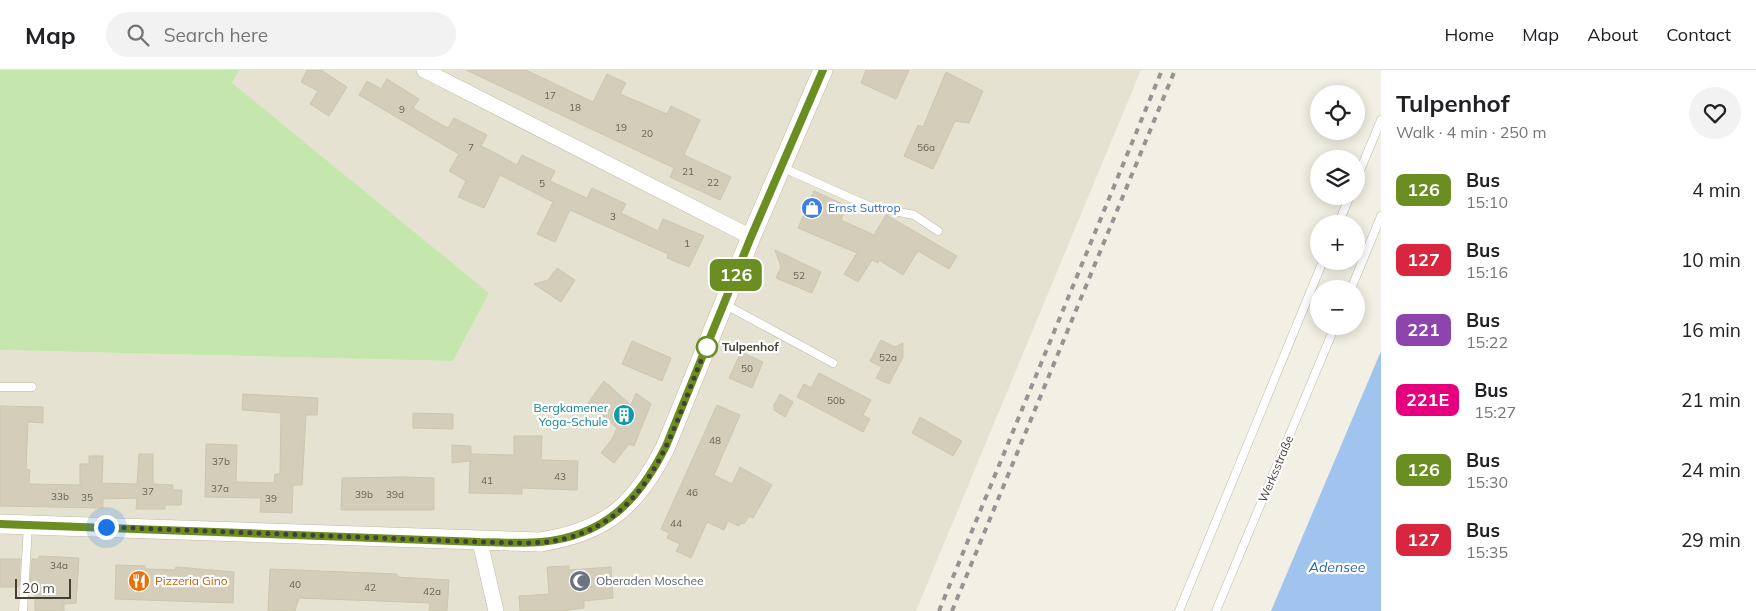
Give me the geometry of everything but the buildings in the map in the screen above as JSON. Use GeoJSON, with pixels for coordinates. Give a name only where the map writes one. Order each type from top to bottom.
{"type":"FeatureCollection","features":[{"type":"Feature","properties":{"kind":"street"},"geometry":{"type":"LineString","coordinates":[[424,70],[751,237]]}},
{"type":"Feature","properties":{"kind":"street"},"geometry":{"type":"LineString","coordinates":[[0,524],[480,542],[540,542],[566,538],[587,530],[622,508],[652,475],[666,446],[751,237],[823,70]]}},
{"type":"Feature","properties":{"kind":"street"},"geometry":{"type":"LineString","coordinates":[[480,542],[496,611]]}},
{"type":"Feature","properties":{"kind":"lane"},"geometry":{"type":"LineString","coordinates":[[1365,158],[1381,120]]}},
{"type":"Feature","properties":{"kind":"lane"},"geometry":{"type":"LineString","coordinates":[[781,166],[869,206],[914,215],[938,231]]}},
{"type":"Feature","properties":{"kind":"lane"},"geometry":{"type":"LineString","coordinates":[[1355,280],[1381,216]]}},
{"type":"Feature","properties":{"kind":"lane"},"geometry":{"type":"LineString","coordinates":[[1179,611],[1319,270]]}},
{"type":"Feature","properties":{"kind":"lane"},"geometry":{"type":"LineString","coordinates":[[724,304],[833,363]]}},
{"type":"Feature","properties":{"kind":"lane","name":"Werksstraße"},"geometry":{"type":"LineString","coordinates":[[1216,611],[1331,335]]}},
{"type":"Feature","properties":{"kind":"lane"},"geometry":{"type":"LineString","coordinates":[[0,387],[32,387]]}},
{"type":"Feature","properties":{"kind":"lane"},"geometry":{"type":"LineString","coordinates":[[23,611],[28,524]]}},
{"type":"Feature","properties":{"kind":"shaded area"},"geometry":{"type":"Polygon","coordinates":[[[239,70],[1141,70],[916,611],[0,611],[0,350],[453,361],[489,293],[231,83],[239,70]]]}},
{"type":"Feature","properties":{"kind":"green space"},"geometry":{"type":"Polygon","coordinates":[[[0,70],[239,70],[232,83],[489,293],[453,361],[0,350],[0,70]]]}},
{"type":"Feature","properties":{"kind":"water","name":"Adensee"},"geometry":{"type":"Polygon","coordinates":[[[1381,351],[1381,611],[1271,611],[1381,351]]]}},
{"type":"Feature","properties":{"kind":"railway"},"geometry":{"type":"LineString","coordinates":[[939,611],[1162,70]]}},
{"type":"Feature","properties":{"kind":"railway"},"geometry":{"type":"LineString","coordinates":[[952,611],[1175,70]]}},
{"type":"Feature","properties":{"kind":"bus line","name":"126"},"geometry":{"type":"LineString","coordinates":[[0,524],[480,542],[540,542],[566,538],[606,520],[640,491],[652,475],[666,446],[751,237],[823,70]]}},
{"type":"Feature","properties":{"kind":"place","name":"Ernst Suttrop"},"geometry":{"type":"Point","coordinates":[812,208]}},
{"type":"Feature","properties":{"kind":"place","name":"Tulpenhof"},"geometry":{"type":"Point","coordinates":[707,347]}},
{"type":"Feature","properties":{"kind":"place","name":"Bergkamener Yoga-Schule"},"geometry":{"type":"Point","coordinates":[624,415]}},
{"type":"Feature","properties":{"kind":"place","name":"Pizzeria Gino"},"geometry":{"type":"Point","coordinates":[139,581]}},
{"type":"Feature","properties":{"kind":"place","name":"Oberaden Moschee"},"geometry":{"type":"Point","coordinates":[580,581]}},
{"type":"Feature","properties":{"kind":"route"},"geometry":{"type":"LineString","coordinates":[[106,527],[480,542],[540,542],[566,538],[606,520],[640,491],[652,475],[707,347]]}}]}
